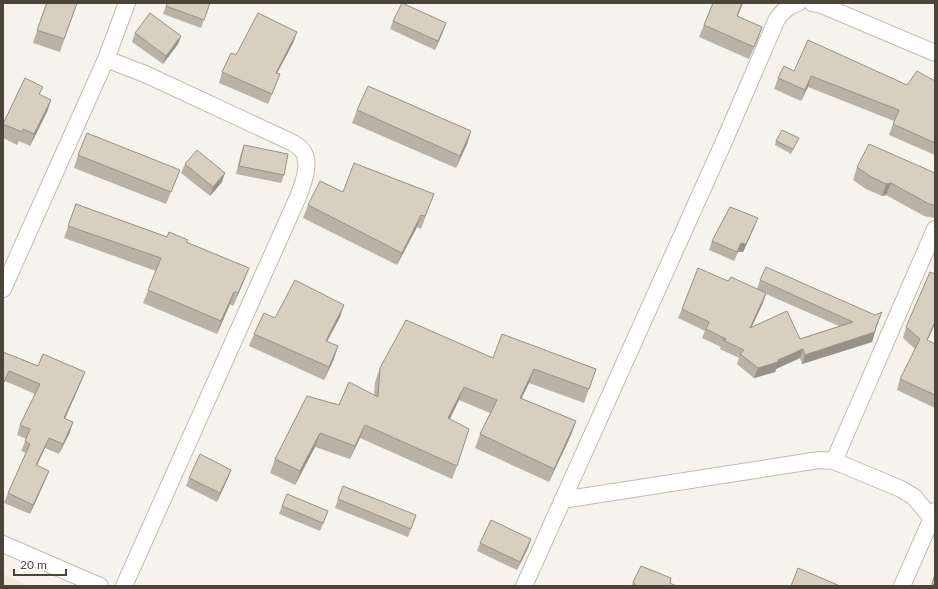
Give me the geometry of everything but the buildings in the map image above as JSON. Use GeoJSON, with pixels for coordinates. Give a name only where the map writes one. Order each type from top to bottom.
{"type":"FeatureCollection","features":[{"type":"Feature","properties":{"kind":"street"},"geometry":{"type":"LineString","coordinates":[[3,289],[106,59],[127,3]]}},
{"type":"Feature","properties":{"kind":"street"},"geometry":{"type":"LineString","coordinates":[[524,586],[777,19],[790,5],[798,3]]}},
{"type":"Feature","properties":{"kind":"street"},"geometry":{"type":"LineString","coordinates":[[812,3],[819,4],[935,53]]}},
{"type":"Feature","properties":{"kind":"street"},"geometry":{"type":"LineString","coordinates":[[106,59],[145,74],[289,141],[302,150],[307,162],[298,196],[124,586]]}},
{"type":"Feature","properties":{"kind":"street"},"geometry":{"type":"LineString","coordinates":[[834,461],[935,229]]}},
{"type":"Feature","properties":{"kind":"street"},"geometry":{"type":"LineString","coordinates":[[562,500],[795,462],[818,460],[834,461],[901,489],[914,497],[934,517],[902,586]]}},
{"type":"Feature","properties":{"kind":"street"},"geometry":{"type":"LineString","coordinates":[[3,544],[100,586]]}},
{"type":"Feature","properties":{"kind":"shaded area"},"geometry":{"type":"Polygon","coordinates":[[[3,574],[30,586],[3,586],[3,574]]]}}]}
